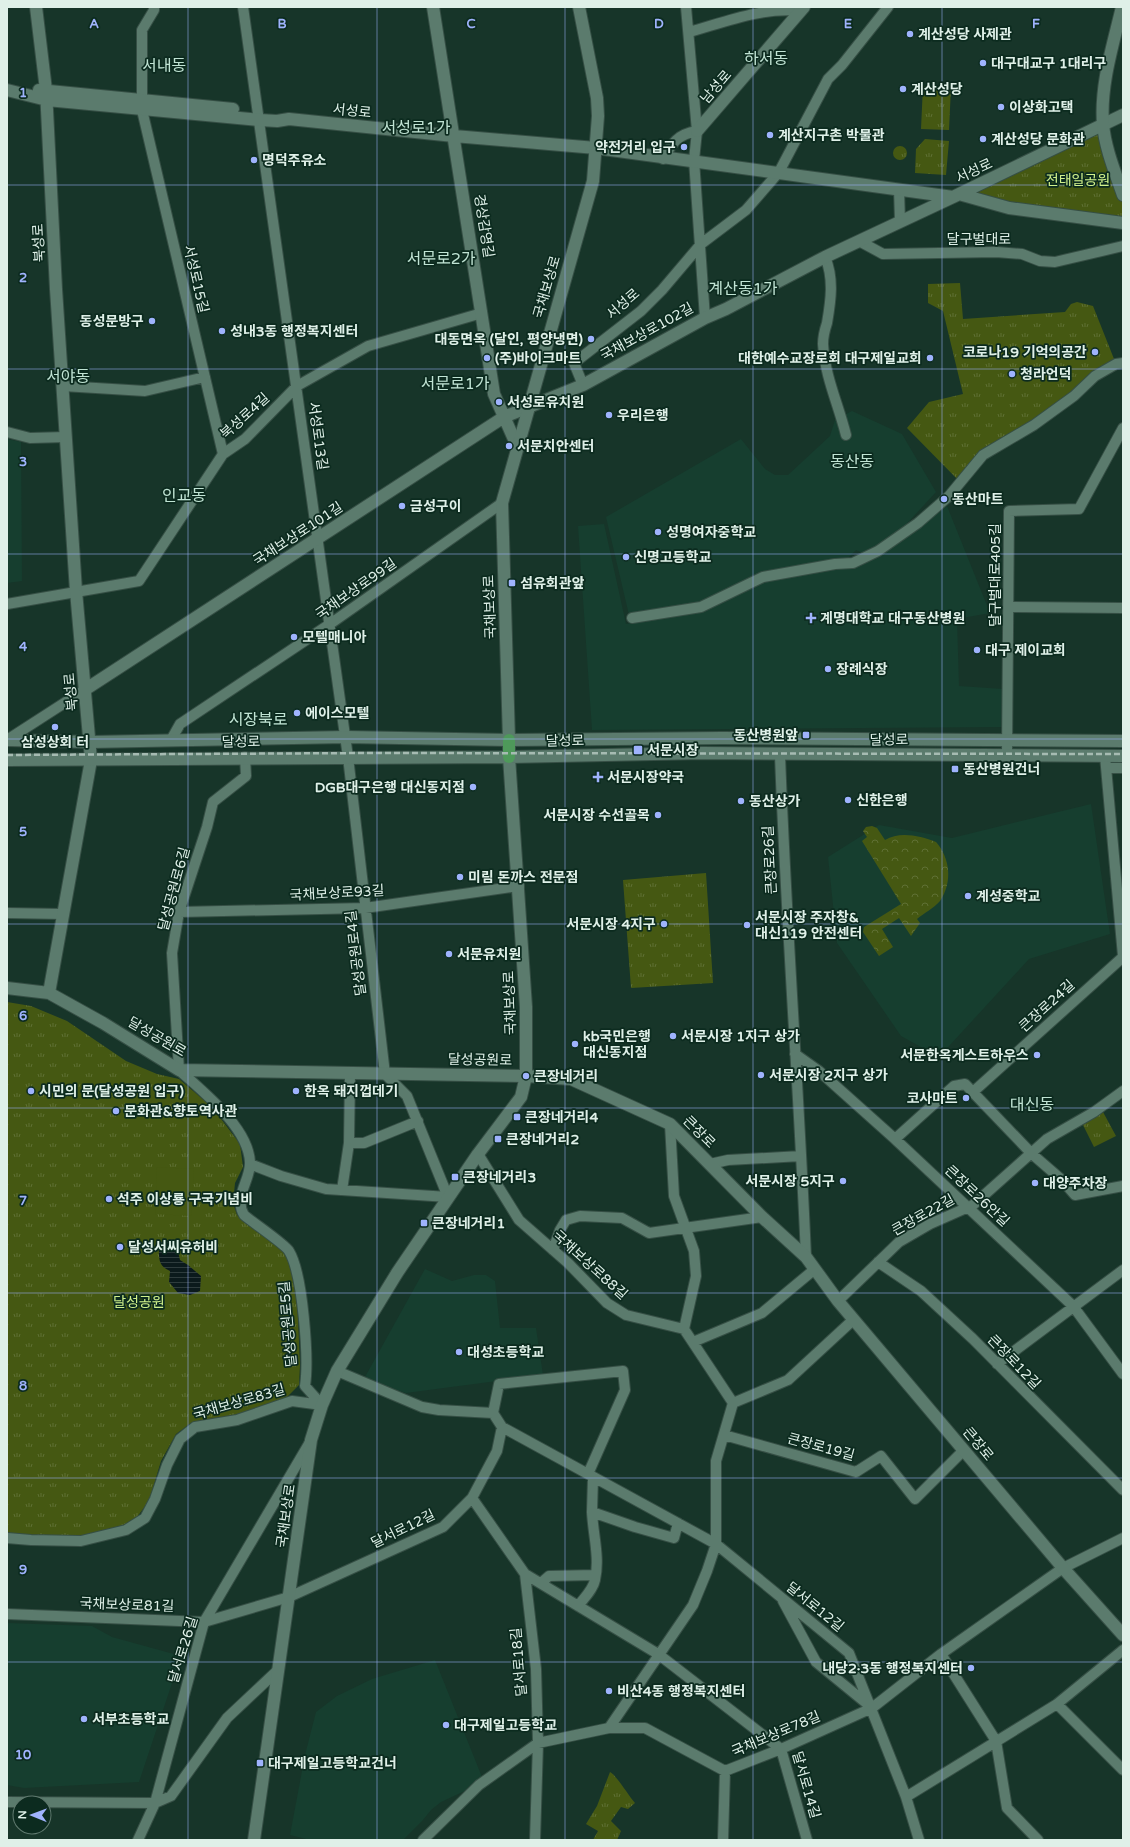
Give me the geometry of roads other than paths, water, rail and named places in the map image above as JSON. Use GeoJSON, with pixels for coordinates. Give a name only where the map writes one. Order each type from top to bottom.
{"type":"FeatureCollection","features":[{"type":"Feature","properties":{"kind":"main road","name":"국채보상로"},"geometry":{"type":"LineString","coordinates":[[509,740],[509,757]]}},
{"type":"Feature","properties":{"kind":"street","name":"북성로"},"geometry":{"type":"LineString","coordinates":[[36,7],[47,95],[76,590],[86,689],[91,760],[49,993]]}},
{"type":"Feature","properties":{"kind":"street","name":"서성로15길"},"geometry":{"type":"LineString","coordinates":[[154,7],[154,10],[142,30],[142,104],[223,454]]}},
{"type":"Feature","properties":{"kind":"street","name":"서성로13길"},"geometry":{"type":"LineString","coordinates":[[243,7],[348,757]]}},
{"type":"Feature","properties":{"kind":"street","name":"경상감영길"},"geometry":{"type":"LineString","coordinates":[[433,7],[494,394],[517,446]]}},
{"type":"Feature","properties":{"kind":"street","name":"국채보상로"},"geometry":{"type":"LineString","coordinates":[[509,740],[502,503],[593,181],[598,98],[578,7]]}},
{"type":"Feature","properties":{"kind":"street"},"geometry":{"type":"LineString","coordinates":[[686,7],[697,131],[694,160],[705,318]]}},
{"type":"Feature","properties":{"kind":"street","name":"서성로"},"geometry":{"type":"LineString","coordinates":[[583,385],[574,363],[641,311],[672,279],[701,244],[746,210],[779,172],[828,80],[842,66],[888,7]]}},
{"type":"Feature","properties":{"kind":"street"},"geometry":{"type":"LineString","coordinates":[[1122,7],[1105,85],[1102,106],[1103,126],[1111,161],[1123,195]]}},
{"type":"Feature","properties":{"kind":"street"},"geometry":{"type":"LineString","coordinates":[[688,32],[751,14],[782,9],[802,9]]}},
{"type":"Feature","properties":{"kind":"street","name":"남성로"},"geometry":{"type":"LineString","coordinates":[[697,131],[802,9]]}},
{"type":"Feature","properties":{"kind":"street","name":"서성로"},"geometry":{"type":"LineString","coordinates":[[10,90],[259,116],[277,121],[289,119],[454,136],[596,148],[956,196],[1123,115]]}},
{"type":"Feature","properties":{"kind":"street"},"geometry":{"type":"LineString","coordinates":[[664,158],[671,145],[685,133],[697,131]]}},
{"type":"Feature","properties":{"kind":"street"},"geometry":{"type":"LineString","coordinates":[[899,189],[900,222]]}},
{"type":"Feature","properties":{"kind":"street"},"geometry":{"type":"LineString","coordinates":[[956,196],[1009,208],[1123,223]]}},
{"type":"Feature","properties":{"kind":"street","name":"국채보상로102길"},"geometry":{"type":"LineString","coordinates":[[528,408],[583,385],[705,318],[726,309],[825,257],[956,196]]}},
{"type":"Feature","properties":{"kind":"street","name":"달구벌대로"},"geometry":{"type":"LineString","coordinates":[[859,241],[883,254],[996,252],[1022,254],[1040,261],[1055,262],[1123,246]]}},
{"type":"Feature","properties":{"kind":"street"},"geometry":{"type":"LineString","coordinates":[[825,257],[831,270],[830,301],[823,342],[826,368],[830,389],[846,435]]}},
{"type":"Feature","properties":{"kind":"street","name":"북성로4길"},"geometry":{"type":"LineString","coordinates":[[7,604],[76,590],[139,581],[223,454],[245,439],[297,386],[368,346],[482,313]]}},
{"type":"Feature","properties":{"kind":"street"},"geometry":{"type":"LineString","coordinates":[[632,618],[701,607],[763,577],[834,564],[853,563],[878,551],[918,523],[949,496],[983,455],[1034,425],[1074,396],[1095,376],[1116,364],[1123,363]]}},
{"type":"Feature","properties":{"kind":"street"},"geometry":{"type":"LineString","coordinates":[[63,386],[145,391],[205,377]]}},
{"type":"Feature","properties":{"kind":"street","name":"국채보상로101길"},"geometry":{"type":"LineString","coordinates":[[86,689],[504,417],[528,408]]}},
{"type":"Feature","properties":{"kind":"street","name":"달구벌대로405길"},"geometry":{"type":"LineString","coordinates":[[1007,754],[1009,511],[1079,509],[1123,428]]}},
{"type":"Feature","properties":{"kind":"street"},"geometry":{"type":"LineString","coordinates":[[7,432],[30,438],[66,437]]}},
{"type":"Feature","properties":{"kind":"street","name":"국채보상로99길"},"geometry":{"type":"LineString","coordinates":[[171,740],[180,724],[330,624],[502,503]]}},
{"type":"Feature","properties":{"kind":"street"},"geometry":{"type":"LineString","coordinates":[[1008,607],[1123,608]]}},
{"type":"Feature","properties":{"kind":"street"},"geometry":{"type":"LineString","coordinates":[[7,740],[86,689]]}},
{"type":"Feature","properties":{"kind":"street"},"geometry":{"type":"LineString","coordinates":[[7,740],[90,742],[346,738],[509,740],[722,738],[1123,740]]}},
{"type":"Feature","properties":{"kind":"street","name":"달성로"},"geometry":{"type":"LineString","coordinates":[[7,760],[245,757],[509,757],[703,753],[780,755],[1007,754],[1123,756]]}},
{"type":"Feature","properties":{"kind":"street","name":"큰장로26길"},"geometry":{"type":"LineString","coordinates":[[780,755],[784,865],[802,1156],[806,1257]]}},
{"type":"Feature","properties":{"kind":"street"},"geometry":{"type":"LineString","coordinates":[[1105,756],[1123,957]]}},
{"type":"Feature","properties":{"kind":"street","name":"달성공원로6길"},"geometry":{"type":"LineString","coordinates":[[179,1070],[172,953],[179,912],[207,827],[213,802],[246,776],[245,757]]}},
{"type":"Feature","properties":{"kind":"street","name":"달성공원로4길"},"geometry":{"type":"LineString","coordinates":[[348,757],[385,1074]]}},
{"type":"Feature","properties":{"kind":"street","name":"국채보상로"},"geometry":{"type":"LineString","coordinates":[[254,1840],[311,1440],[322,1405],[338,1371],[397,1273],[478,1154],[521,1097],[526,1076],[526,1007],[519,886],[509,757]]}},
{"type":"Feature","properties":{"kind":"street"},"geometry":{"type":"LineString","coordinates":[[1106,768],[1123,768]]}},
{"type":"Feature","properties":{"kind":"street","name":"국채보상로93길"},"geometry":{"type":"LineString","coordinates":[[179,912],[365,908],[519,886]]}},
{"type":"Feature","properties":{"kind":"street"},"geometry":{"type":"LineString","coordinates":[[7,914],[63,914]]}},
{"type":"Feature","properties":{"kind":"street","name":"큰장로24길"},"geometry":{"type":"LineString","coordinates":[[973,1092],[1123,957]]}},
{"type":"Feature","properties":{"kind":"street","name":"달성공원로"},"geometry":{"type":"LineString","coordinates":[[7,988],[49,993],[103,1023],[179,1070],[526,1076]]}},
{"type":"Feature","properties":{"kind":"street","name":"큰장로26안길"},"geometry":{"type":"LineString","coordinates":[[795,1054],[819,1071],[895,1139],[1073,1306],[1123,1374]]}},
{"type":"Feature","properties":{"kind":"street"},"geometry":{"type":"LineString","coordinates":[[179,1070],[219,1106],[238,1130],[248,1152],[250,1164],[281,1176],[326,1189],[448,1197],[408,1096],[385,1074]]}},
{"type":"Feature","properties":{"kind":"street"},"geometry":{"type":"LineString","coordinates":[[342,1190],[349,1143],[350,1073]]}},
{"type":"Feature","properties":{"kind":"street","name":"큰장로"},"geometry":{"type":"LineString","coordinates":[[526,1076],[571,1079],[670,1124],[762,1217],[806,1257],[838,1301],[1063,1568],[1123,1635]]}},
{"type":"Feature","properties":{"kind":"street"},"geometry":{"type":"LineString","coordinates":[[895,1139],[954,1086],[965,1084],[1032,1154],[1062,1180],[1075,1195],[1123,1186]]}},
{"type":"Feature","properties":{"kind":"street","name":"큰장로22길"},"geometry":{"type":"LineString","coordinates":[[838,1301],[899,1242],[930,1224],[969,1207],[1032,1154],[1047,1138],[1094,1112],[1123,1091]]}},
{"type":"Feature","properties":{"kind":"street"},"geometry":{"type":"LineString","coordinates":[[349,1143],[364,1143],[418,1121]]}},
{"type":"Feature","properties":{"kind":"street"},"geometry":{"type":"LineString","coordinates":[[610,1728],[646,1675],[658,1654],[693,1605],[716,1544],[716,1461],[733,1403],[684,1329],[696,1276],[694,1251],[674,1196],[670,1124]]}},
{"type":"Feature","properties":{"kind":"street","name":"국채보상로88길"},"geometry":{"type":"LineString","coordinates":[[478,1154],[519,1220],[554,1250],[607,1303],[626,1315],[684,1329]]}},
{"type":"Feature","properties":{"kind":"street"},"geometry":{"type":"LineString","coordinates":[[710,1164],[728,1160],[802,1156]]}},
{"type":"Feature","properties":{"kind":"street","name":"달성공원로5길"},"geometry":{"type":"LineString","coordinates":[[250,1164],[240,1198],[240,1208],[244,1215],[289,1250],[299,1276],[308,1370],[305,1386],[322,1405]]}},
{"type":"Feature","properties":{"kind":"street"},"geometry":{"type":"LineString","coordinates":[[554,1250],[560,1230],[566,1220],[580,1216],[622,1218],[648,1233],[762,1217]]}},
{"type":"Feature","properties":{"kind":"street","name":"큰장로12길"},"geometry":{"type":"LineString","coordinates":[[878,1262],[921,1290],[1123,1490]]}},
{"type":"Feature","properties":{"kind":"street"},"geometry":{"type":"LineString","coordinates":[[693,1342],[762,1313],[815,1269]]}},
{"type":"Feature","properties":{"kind":"street"},"geometry":{"type":"LineString","coordinates":[[997,1364],[1123,1270]]}},
{"type":"Feature","properties":{"kind":"street"},"geometry":{"type":"LineString","coordinates":[[733,1403],[788,1380],[854,1320]]}},
{"type":"Feature","properties":{"kind":"street"},"geometry":{"type":"LineString","coordinates":[[338,1371],[422,1407],[439,1410],[493,1413],[499,1384],[623,1371],[625,1390],[591,1475],[592,1512],[596,1550],[595,1581],[587,1595],[578,1606]]}},
{"type":"Feature","properties":{"kind":"street","name":"국채보상로83길"},"geometry":{"type":"LineString","coordinates":[[7,1538],[81,1541],[126,1530],[145,1518],[155,1499],[167,1464],[180,1439],[195,1427],[237,1420],[292,1401],[322,1405]]}},
{"type":"Feature","properties":{"kind":"street","name":"달서로12길"},"geometry":{"type":"LineString","coordinates":[[493,1413],[502,1426],[716,1544],[849,1653],[906,1797],[919,1840]]}},
{"type":"Feature","properties":{"kind":"street","name":"달서로12길"},"geometry":{"type":"LineString","coordinates":[[289,1597],[443,1527],[472,1498],[497,1451],[502,1426]]}},
{"type":"Feature","properties":{"kind":"street","name":"큰장로19길"},"geometry":{"type":"LineString","coordinates":[[724,1435],[856,1472],[881,1456],[915,1499],[964,1450]]}},
{"type":"Feature","properties":{"kind":"street","name":"달서로26길"},"geometry":{"type":"LineString","coordinates":[[138,1840],[155,1803],[204,1622],[311,1440]]}},
{"type":"Feature","properties":{"kind":"street","name":"달서로18길"},"geometry":{"type":"LineString","coordinates":[[472,1498],[525,1574],[536,1669],[538,1743],[535,1840]]}},
{"type":"Feature","properties":{"kind":"street"},"geometry":{"type":"LineString","coordinates":[[592,1512],[635,1527],[674,1538],[678,1523]]}},
{"type":"Feature","properties":{"kind":"street","name":"국채보상로78길"},"geometry":{"type":"LineString","coordinates":[[423,1840],[479,1784],[538,1743],[610,1728],[645,1728],[724,1771],[781,1749],[872,1708],[941,1654],[1063,1568],[1123,1538]]}},
{"type":"Feature","properties":{"kind":"street","name":"달서로14길"},"geometry":{"type":"LineString","coordinates":[[525,1574],[658,1654],[781,1749],[807,1840]]}},
{"type":"Feature","properties":{"kind":"street"},"geometry":{"type":"LineString","coordinates":[[541,1583],[549,1576],[595,1575]]}},
{"type":"Feature","properties":{"kind":"street","name":"국채보상로81길"},"geometry":{"type":"LineString","coordinates":[[7,1614],[204,1622],[289,1597]]}},
{"type":"Feature","properties":{"kind":"street","name":"달서로12길"},"geometry":{"type":"LineString","coordinates":[[781,1597],[816,1662],[872,1708]]}},
{"type":"Feature","properties":{"kind":"street"},"geometry":{"type":"LineString","coordinates":[[906,1797],[1057,1704],[1123,1650]]}},
{"type":"Feature","properties":{"kind":"street"},"geometry":{"type":"LineString","coordinates":[[941,1654],[996,1741],[1007,1808],[1038,1840]]}},
{"type":"Feature","properties":{"kind":"street"},"geometry":{"type":"LineString","coordinates":[[7,1802],[155,1803],[171,1796],[227,1718],[278,1670]]}},
{"type":"Feature","properties":{"kind":"street"},"geometry":{"type":"LineString","coordinates":[[1057,1704],[1123,1770]]}},
{"type":"Feature","properties":{"kind":"street"},"geometry":{"type":"LineString","coordinates":[[723,1840],[724,1771]]}},
{"type":"Feature","properties":{"kind":"railway"},"geometry":{"type":"LineString","coordinates":[[7,755],[370,753],[1123,754]]}},
{"type":"Feature","properties":{"kind":"place","name":"계산성당 사제관"},"geometry":{"type":"Point","coordinates":[910,34]}},
{"type":"Feature","properties":{"kind":"place","name":"대구대교구 1대리구"},"geometry":{"type":"Point","coordinates":[983,63]}},
{"type":"Feature","properties":{"kind":"place","name":"계산성당"},"geometry":{"type":"Point","coordinates":[903,89]}},
{"type":"Feature","properties":{"kind":"place","name":"이상화고택"},"geometry":{"type":"Point","coordinates":[1001,107]}},
{"type":"Feature","properties":{"kind":"place","name":"계산지구촌 박물관"},"geometry":{"type":"Point","coordinates":[770,135]}},
{"type":"Feature","properties":{"kind":"place","name":"계산성당 문화관"},"geometry":{"type":"Point","coordinates":[983,139]}},
{"type":"Feature","properties":{"kind":"place","name":"약전거리 입구"},"geometry":{"type":"Point","coordinates":[684,147]}},
{"type":"Feature","properties":{"kind":"place","name":"명덕주유소"},"geometry":{"type":"Point","coordinates":[254,160]}},
{"type":"Feature","properties":{"kind":"place","name":"동성문방구"},"geometry":{"type":"Point","coordinates":[152,321]}},
{"type":"Feature","properties":{"kind":"place","name":"성내3동 행정복지센터"},"geometry":{"type":"Point","coordinates":[222,331]}},
{"type":"Feature","properties":{"kind":"place","name":"대동면옥 (달인, 평양냉면)"},"geometry":{"type":"Point","coordinates":[591,339]}},
{"type":"Feature","properties":{"kind":"place","name":"코로나19 기억의공간"},"geometry":{"type":"Point","coordinates":[1095,352]}},
{"type":"Feature","properties":{"kind":"place","name":"(주)바이크마트"},"geometry":{"type":"Point","coordinates":[487,358]}},
{"type":"Feature","properties":{"kind":"place","name":"대한예수교장로회 대구제일교회"},"geometry":{"type":"Point","coordinates":[930,358]}},
{"type":"Feature","properties":{"kind":"place","name":"청라언덕"},"geometry":{"type":"Point","coordinates":[1012,374]}},
{"type":"Feature","properties":{"kind":"place","name":"서성로유치원"},"geometry":{"type":"Point","coordinates":[499,402]}},
{"type":"Feature","properties":{"kind":"place","name":"우리은행"},"geometry":{"type":"Point","coordinates":[609,415]}},
{"type":"Feature","properties":{"kind":"place","name":"서문치안센터"},"geometry":{"type":"Point","coordinates":[509,446]}},
{"type":"Feature","properties":{"kind":"place","name":"동산마트"},"geometry":{"type":"Point","coordinates":[944,499]}},
{"type":"Feature","properties":{"kind":"place","name":"금성구이"},"geometry":{"type":"Point","coordinates":[402,506]}},
{"type":"Feature","properties":{"kind":"place","name":"성명여자중학교"},"geometry":{"type":"Point","coordinates":[658,532]}},
{"type":"Feature","properties":{"kind":"place","name":"신명고등학교"},"geometry":{"type":"Point","coordinates":[626,557]}},
{"type":"Feature","properties":{"kind":"place","name":"섬유회관앞"},"geometry":{"type":"Point","coordinates":[512,583]}},
{"type":"Feature","properties":{"kind":"place","name":"계명대학교 대구동산병원"},"geometry":{"type":"Point","coordinates":[811,618]}},
{"type":"Feature","properties":{"kind":"place","name":"모텔매니아"},"geometry":{"type":"Point","coordinates":[294,637]}},
{"type":"Feature","properties":{"kind":"place","name":"대구 제이교회"},"geometry":{"type":"Point","coordinates":[977,650]}},
{"type":"Feature","properties":{"kind":"place","name":"장례식장"},"geometry":{"type":"Point","coordinates":[828,669]}},
{"type":"Feature","properties":{"kind":"place","name":"에이스모텔"},"geometry":{"type":"Point","coordinates":[297,713]}},
{"type":"Feature","properties":{"kind":"place","name":"삼성상회 터"},"geometry":{"type":"Point","coordinates":[55,727]}},
{"type":"Feature","properties":{"kind":"place","name":"동산병원앞"},"geometry":{"type":"Point","coordinates":[806,735]}},
{"type":"Feature","properties":{"kind":"place","name":"서문시장"},"geometry":{"type":"Point","coordinates":[638,750]}},
{"type":"Feature","properties":{"kind":"place","name":"동산병원건너"},"geometry":{"type":"Point","coordinates":[955,769]}},
{"type":"Feature","properties":{"kind":"place","name":"서문시장약국"},"geometry":{"type":"Point","coordinates":[598,777]}},
{"type":"Feature","properties":{"kind":"place","name":"DGB대구은행 대신동지점"},"geometry":{"type":"Point","coordinates":[473,787]}},
{"type":"Feature","properties":{"kind":"place","name":"신한은행"},"geometry":{"type":"Point","coordinates":[848,800]}},
{"type":"Feature","properties":{"kind":"place","name":"동산상가"},"geometry":{"type":"Point","coordinates":[741,801]}},
{"type":"Feature","properties":{"kind":"place","name":"서문시장 수선골목"},"geometry":{"type":"Point","coordinates":[658,815]}},
{"type":"Feature","properties":{"kind":"place","name":"미림 돈까스 전문점"},"geometry":{"type":"Point","coordinates":[460,877]}},
{"type":"Feature","properties":{"kind":"place","name":"계성중학교"},"geometry":{"type":"Point","coordinates":[968,896]}},
{"type":"Feature","properties":{"kind":"place","name":"서문시장 4지구"},"geometry":{"type":"Point","coordinates":[664,924]}},
{"type":"Feature","properties":{"kind":"place","name":"서문시장 주자창& 대신119 안전센터"},"geometry":{"type":"Point","coordinates":[747,925]}},
{"type":"Feature","properties":{"kind":"place","name":"서문유치원"},"geometry":{"type":"Point","coordinates":[449,954]}},
{"type":"Feature","properties":{"kind":"place","name":"서문시장 1지구 상가"},"geometry":{"type":"Point","coordinates":[673,1036]}},
{"type":"Feature","properties":{"kind":"place","name":"kb국민은행 대신동지점"},"geometry":{"type":"Point","coordinates":[575,1044]}},
{"type":"Feature","properties":{"kind":"place","name":"서문한옥게스트하우스"},"geometry":{"type":"Point","coordinates":[1037,1055]}},
{"type":"Feature","properties":{"kind":"place","name":"서문시장 2지구 상가"},"geometry":{"type":"Point","coordinates":[761,1075]}},
{"type":"Feature","properties":{"kind":"place","name":"큰장네거리"},"geometry":{"type":"Point","coordinates":[526,1076]}},
{"type":"Feature","properties":{"kind":"place","name":"시민의 문(달성공원 입구)"},"geometry":{"type":"Point","coordinates":[31,1091]}},
{"type":"Feature","properties":{"kind":"place","name":"한옥 돼지껍데기"},"geometry":{"type":"Point","coordinates":[296,1091]}},
{"type":"Feature","properties":{"kind":"place","name":"코사마트"},"geometry":{"type":"Point","coordinates":[966,1098]}},
{"type":"Feature","properties":{"kind":"place","name":"문화관&향토역사관"},"geometry":{"type":"Point","coordinates":[116,1111]}},
{"type":"Feature","properties":{"kind":"place","name":"큰장네거리4"},"geometry":{"type":"Point","coordinates":[517,1117]}},
{"type":"Feature","properties":{"kind":"place","name":"큰장네거리2"},"geometry":{"type":"Point","coordinates":[498,1139]}},
{"type":"Feature","properties":{"kind":"place","name":"큰장네거리3"},"geometry":{"type":"Point","coordinates":[455,1177]}},
{"type":"Feature","properties":{"kind":"place","name":"서문시장 5지구"},"geometry":{"type":"Point","coordinates":[843,1181]}},
{"type":"Feature","properties":{"kind":"place","name":"대양주차장"},"geometry":{"type":"Point","coordinates":[1035,1183]}},
{"type":"Feature","properties":{"kind":"place","name":"석주 이상룡 구국기념비"},"geometry":{"type":"Point","coordinates":[109,1199]}},
{"type":"Feature","properties":{"kind":"place","name":"큰장네거리1"},"geometry":{"type":"Point","coordinates":[424,1223]}},
{"type":"Feature","properties":{"kind":"place","name":"달성서씨유허비"},"geometry":{"type":"Point","coordinates":[120,1247]}},
{"type":"Feature","properties":{"kind":"place","name":"대성초등학교"},"geometry":{"type":"Point","coordinates":[459,1352]}},
{"type":"Feature","properties":{"kind":"place","name":"내당2·3동 행정복지센터"},"geometry":{"type":"Point","coordinates":[971,1668]}},
{"type":"Feature","properties":{"kind":"place","name":"비산4동 행정복지센터"},"geometry":{"type":"Point","coordinates":[609,1691]}},
{"type":"Feature","properties":{"kind":"place","name":"서부초등학교"},"geometry":{"type":"Point","coordinates":[84,1719]}},
{"type":"Feature","properties":{"kind":"place","name":"대구제일고등학교"},"geometry":{"type":"Point","coordinates":[446,1725]}},
{"type":"Feature","properties":{"kind":"place","name":"대구제일고등학교건너"},"geometry":{"type":"Point","coordinates":[260,1763]}},
{"type":"Feature","properties":{"kind":"district","name":"하서동"},"geometry":{"type":"Point","coordinates":[766,59]}},
{"type":"Feature","properties":{"kind":"district","name":"서내동"},"geometry":{"type":"Point","coordinates":[164,66]}},
{"type":"Feature","properties":{"kind":"district","name":"서성로1가"},"geometry":{"type":"Point","coordinates":[416,128]}},
{"type":"Feature","properties":{"kind":"district","name":"서문로2가"},"geometry":{"type":"Point","coordinates":[441,259]}},
{"type":"Feature","properties":{"kind":"district","name":"계산동1가"},"geometry":{"type":"Point","coordinates":[743,289]}},
{"type":"Feature","properties":{"kind":"district","name":"서야동"},"geometry":{"type":"Point","coordinates":[68,377]}},
{"type":"Feature","properties":{"kind":"district","name":"서문로1가"},"geometry":{"type":"Point","coordinates":[455,384]}},
{"type":"Feature","properties":{"kind":"district","name":"동산동"},"geometry":{"type":"Point","coordinates":[852,462]}},
{"type":"Feature","properties":{"kind":"district","name":"인교동"},"geometry":{"type":"Point","coordinates":[184,496]}},
{"type":"Feature","properties":{"kind":"district","name":"시장북로"},"geometry":{"type":"Point","coordinates":[258,720]}},
{"type":"Feature","properties":{"kind":"district","name":"대신동"},"geometry":{"type":"Point","coordinates":[1032,1105]}},
{"type":"Feature","properties":{"kind":"park label","name":"전태일공원"},"geometry":{"type":"Point","coordinates":[1078,180]}},
{"type":"Feature","properties":{"kind":"park label","name":"달성공원"},"geometry":{"type":"Point","coordinates":[139,1302]}}]}
